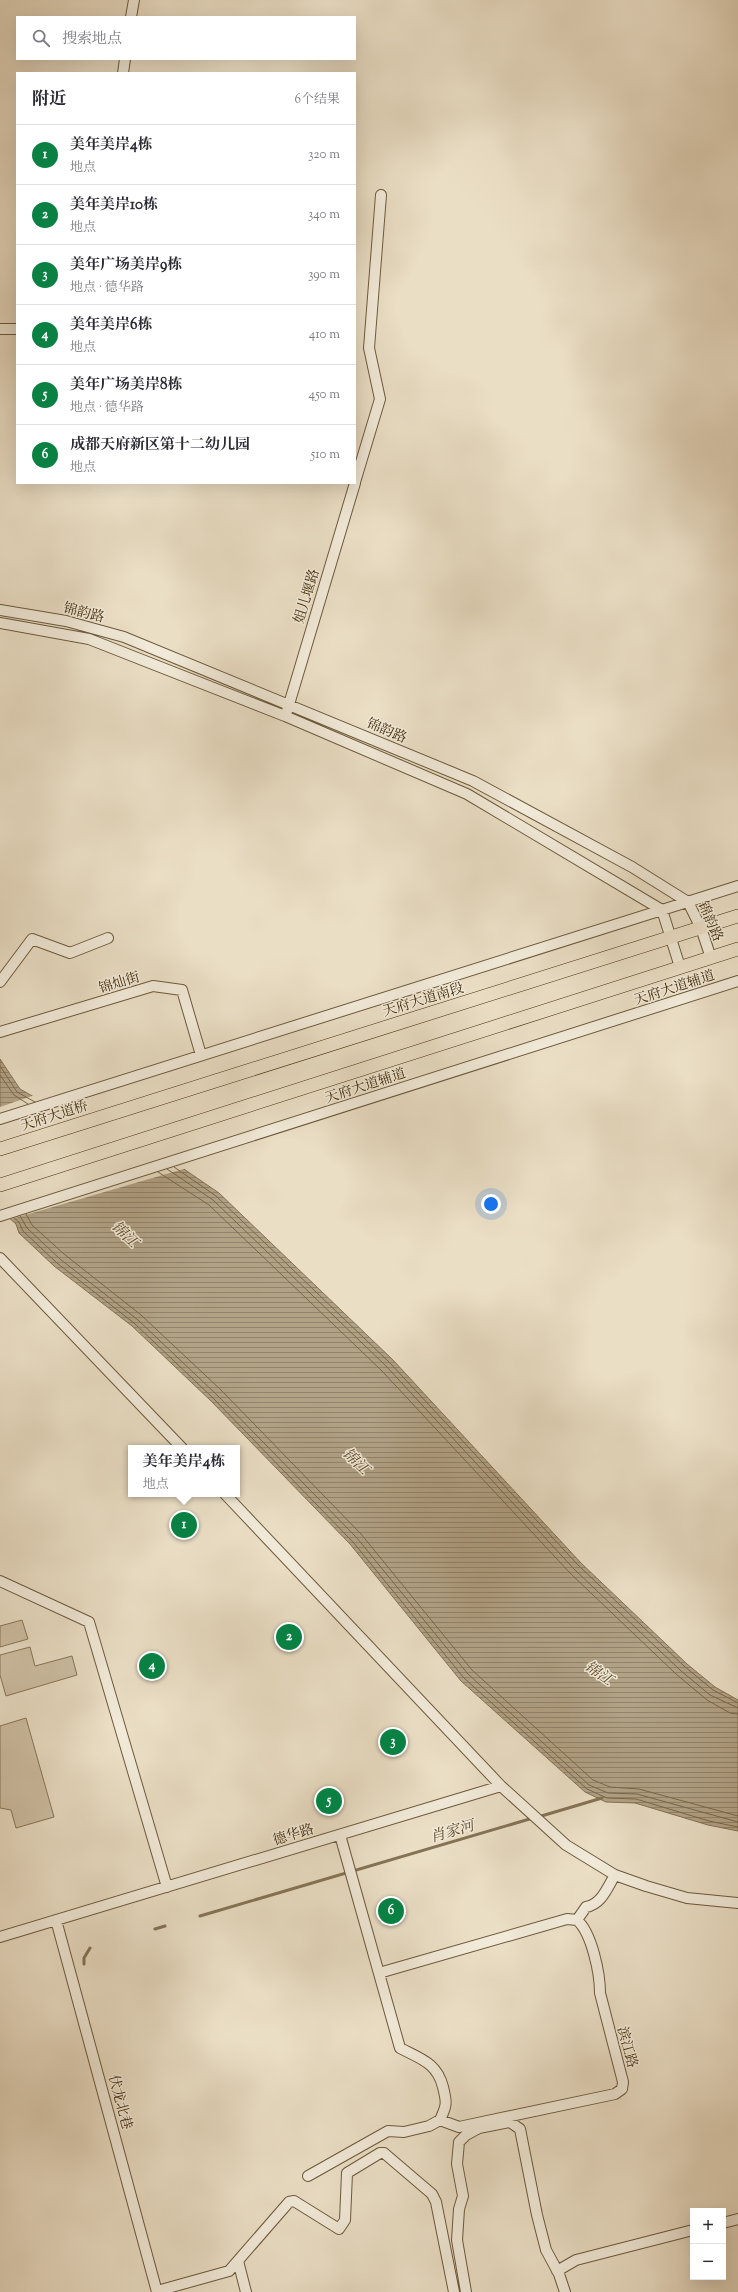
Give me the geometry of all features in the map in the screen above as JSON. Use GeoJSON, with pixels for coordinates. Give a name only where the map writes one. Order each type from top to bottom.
{"type":"FeatureCollection","features":[{"type":"Feature","properties":{"kind":"main road","name":"天府大道南段"},"geometry":{"type":"LineString","coordinates":[[118,1112],[738,916]]}},
{"type":"Feature","properties":{"kind":"main road"},"geometry":{"type":"LineString","coordinates":[[0,1185],[738,949]]}},
{"type":"Feature","properties":{"kind":"main road","name":"天府大道桥"},"geometry":{"type":"LineString","coordinates":[[0,1149],[118,1112]]}},
{"type":"Feature","properties":{"kind":"street"},"geometry":{"type":"LineString","coordinates":[[131,16],[134,0]]}},
{"type":"Feature","properties":{"kind":"street"},"geometry":{"type":"LineString","coordinates":[[123,72],[125,60]]}},
{"type":"Feature","properties":{"kind":"street","name":"姐儿堰路"},"geometry":{"type":"LineString","coordinates":[[356,479],[380,399],[369,348],[381,195]]}},
{"type":"Feature","properties":{"kind":"street"},"geometry":{"type":"LineString","coordinates":[[0,329],[16,329]]}},
{"type":"Feature","properties":{"kind":"street","name":"姐儿堰路"},"geometry":{"type":"LineString","coordinates":[[285,716],[354,484]]}},
{"type":"Feature","properties":{"kind":"street","name":"锦韵路"},"geometry":{"type":"LineString","coordinates":[[0,610],[66,622],[124,637],[288,704],[498,794],[632,867],[688,902],[701,928],[711,958]]}},
{"type":"Feature","properties":{"kind":"street","name":"锦韵路"},"geometry":{"type":"LineString","coordinates":[[0,623],[88,639],[285,716],[467,794],[662,910]]}},
{"type":"Feature","properties":{"kind":"street"},"geometry":{"type":"LineString","coordinates":[[0,1119],[738,886]]}},
{"type":"Feature","properties":{"kind":"street"},"geometry":{"type":"LineString","coordinates":[[662,910],[680,967]]}},
{"type":"Feature","properties":{"kind":"street"},"geometry":{"type":"LineString","coordinates":[[0,982],[32,939],[70,953],[108,938]]}},
{"type":"Feature","properties":{"kind":"street","name":"天府大道辅道"},"geometry":{"type":"LineString","coordinates":[[0,1216],[738,981]]}},
{"type":"Feature","properties":{"kind":"street","name":"锦灿街"},"geometry":{"type":"LineString","coordinates":[[0,1032],[153,986],[164,986],[182,990],[201,1055]]}},
{"type":"Feature","properties":{"kind":"street"},"geometry":{"type":"LineString","coordinates":[[0,1258],[179,1445]]}},
{"type":"Feature","properties":{"kind":"street"},"geometry":{"type":"LineString","coordinates":[[228,1497],[502,1786],[566,1845],[616,1875],[687,1898],[738,1903]]}},
{"type":"Feature","properties":{"kind":"street"},"geometry":{"type":"LineString","coordinates":[[0,1581],[89,1622],[167,1887]]}},
{"type":"Feature","properties":{"kind":"street","name":"德华路"},"geometry":{"type":"LineString","coordinates":[[0,1937],[502,1786]]}},
{"type":"Feature","properties":{"kind":"street"},"geometry":{"type":"LineString","coordinates":[[308,2176],[388,2131],[404,2132],[429,2126],[440,2120],[447,2104],[439,2074],[430,2064],[400,2048],[340,1835]]}},
{"type":"Feature","properties":{"kind":"street"},"geometry":{"type":"LineString","coordinates":[[379,1973],[567,1919],[577,1920],[586,1907],[595,1905],[600,1900],[616,1875]]}},
{"type":"Feature","properties":{"kind":"street","name":"伏龙北巷"},"geometry":{"type":"LineString","coordinates":[[56,1920],[157,2291]]}},
{"type":"Feature","properties":{"kind":"street","name":"滨江路"},"geometry":{"type":"LineString","coordinates":[[440,2120],[459,2127],[615,2094],[622,2089],[624,2082],[600,1994],[600,1979],[585,1927],[577,1920]]}},
{"type":"Feature","properties":{"kind":"street"},"geometry":{"type":"LineString","coordinates":[[466,2292],[457,2240],[459,2209],[463,2196],[458,2164],[459,2142],[466,2135],[479,2128],[510,2122],[520,2129],[537,2215],[546,2250],[557,2271],[564,2292]]}},
{"type":"Feature","properties":{"kind":"street"},"geometry":{"type":"LineString","coordinates":[[229,2271],[289,2202],[294,2201],[340,2229],[345,2220],[347,2173],[380,2153],[384,2153],[432,2194],[436,2202],[454,2292]]}},
{"type":"Feature","properties":{"kind":"street"},"geometry":{"type":"LineString","coordinates":[[726,2222],[738,2219]]}},
{"type":"Feature","properties":{"kind":"street"},"geometry":{"type":"LineString","coordinates":[[557,2271],[576,2260],[690,2231]]}},
{"type":"Feature","properties":{"kind":"street"},"geometry":{"type":"LineString","coordinates":[[238,2261],[246,2292]]}},
{"type":"Feature","properties":{"kind":"street"},"geometry":{"type":"LineString","coordinates":[[157,2291],[229,2271],[241,2274]]}},
{"type":"Feature","properties":{"kind":"shaded area"},"geometry":{"type":"Polygon","coordinates":[[[22,1620],[28,1639],[0,1647],[0,1626],[22,1620]]]}},
{"type":"Feature","properties":{"kind":"shaded area"},"geometry":{"type":"Polygon","coordinates":[[[30,1647],[35,1666],[72,1656],[77,1675],[6,1696],[0,1675],[0,1655],[30,1647]]]}},
{"type":"Feature","properties":{"kind":"shaded area"},"geometry":{"type":"Polygon","coordinates":[[[26,1718],[54,1817],[16,1828],[11,1810],[0,1808],[0,1726],[26,1718]]]}},
{"type":"Feature","properties":{"kind":"water","name":"锦江"},"geometry":{"type":"Polygon","coordinates":[[[0,1059],[20,1089],[101,1135],[175,1163],[219,1193],[393,1360],[581,1563],[687,1664],[715,1687],[738,1700],[738,1831],[708,1825],[635,1803],[606,1802],[585,1792],[461,1681],[350,1544],[211,1401],[132,1326],[54,1266],[19,1233],[16,1224],[0,1210],[0,1059]]]}},
{"type":"Feature","properties":{"kind":"pier"},"geometry":{"type":"Polygon","coordinates":[[[35,1095],[102,1133],[150,1149],[187,1168],[8,1220],[0,1213],[0,1107],[35,1095]]]}},
{"type":"Feature","properties":{"kind":"waterway","name":"肖家河"},"geometry":{"type":"LineString","coordinates":[[538,1817],[602,1798]]}},
{"type":"Feature","properties":{"kind":"waterway","name":"肖家河"},"geometry":{"type":"LineString","coordinates":[[200,1916],[533,1818]]}},
{"type":"Feature","properties":{"kind":"waterway","name":"肖家河"},"geometry":{"type":"LineString","coordinates":[[155,1929],[165,1926]]}},
{"type":"Feature","properties":{"kind":"waterway","name":"肖家河"},"geometry":{"type":"LineString","coordinates":[[84,1964],[84,1958],[90,1948]]}},
{"type":"Feature","properties":{"kind":"place","name":"美年美岸4栋"},"geometry":{"type":"Point","coordinates":[184,1525]}},
{"type":"Feature","properties":{"kind":"place","name":"美年美岸10栋"},"geometry":{"type":"Point","coordinates":[289,1637]}},
{"type":"Feature","properties":{"kind":"place","name":"美年美岸6栋"},"geometry":{"type":"Point","coordinates":[152,1666]}},
{"type":"Feature","properties":{"kind":"place","name":"美年广场美岸9栋"},"geometry":{"type":"Point","coordinates":[393,1742]}},
{"type":"Feature","properties":{"kind":"place","name":"美年广场美岸8栋"},"geometry":{"type":"Point","coordinates":[329,1801]}},
{"type":"Feature","properties":{"kind":"place","name":"成都天府新区第十二幼儿园"},"geometry":{"type":"Point","coordinates":[391,1911]}}]}
